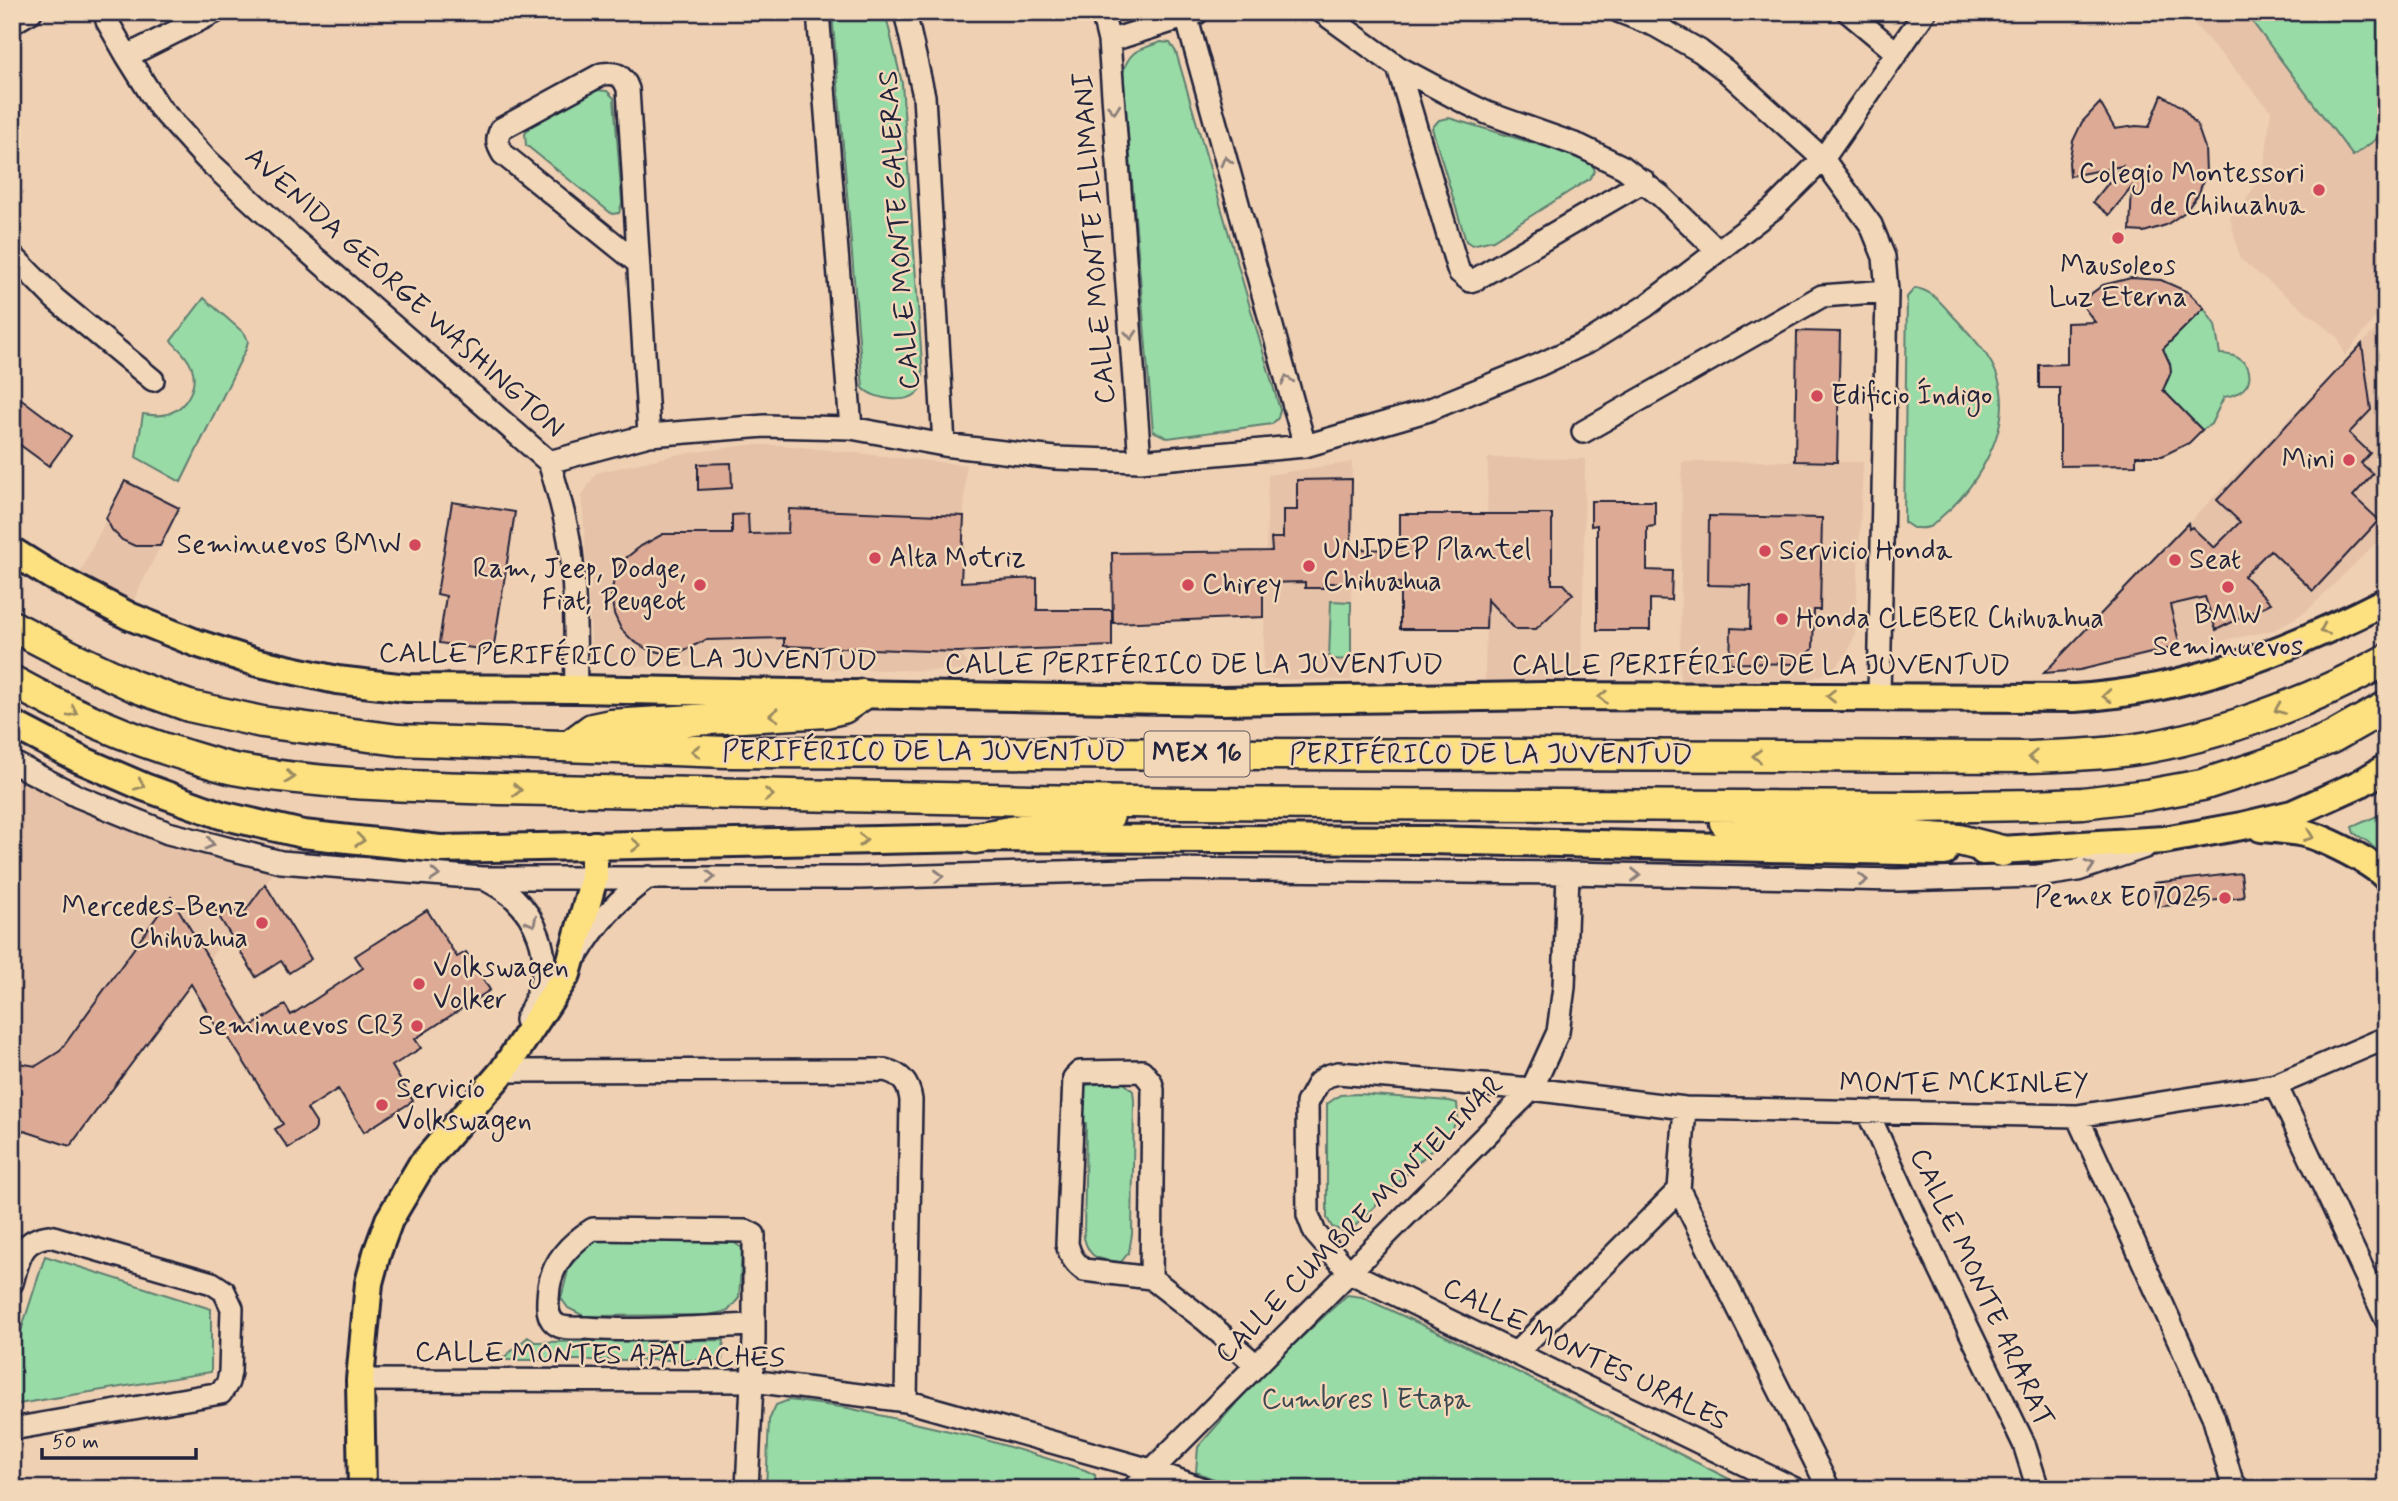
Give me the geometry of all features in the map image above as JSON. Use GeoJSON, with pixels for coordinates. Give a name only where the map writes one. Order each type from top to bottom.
{"type":"FeatureCollection","features":[{"type":"Feature","properties":{"kind":"highway","name":"PERIFÉRICO DE LA JUVENTUD"},"geometry":{"type":"LineString","coordinates":[[12,626],[134,686],[189,706],[261,722],[399,740],[727,752],[2029,757],[2116,752],[2173,741],[2249,721],[2315,695],[2386,660]]}},
{"type":"Feature","properties":{"kind":"highway","name":"PERIFÉRICO DE LA JUVENTUD"},"geometry":{"type":"LineString","coordinates":[[12,681],[99,724],[163,748],[231,768],[285,777],[391,786],[1182,803],[1915,807],[2083,803],[2202,785],[2267,764],[2331,738],[2386,707]]}},
{"type":"Feature","properties":{"kind":"highway"},"geometry":{"type":"LineString","coordinates":[[567,747],[592,729],[611,725],[826,712],[843,708],[862,695]]}},
{"type":"Feature","properties":{"kind":"highway"},"geometry":{"type":"LineString","coordinates":[[975,838],[1182,803]]}},
{"type":"Feature","properties":{"kind":"highway"},"geometry":{"type":"LineString","coordinates":[[1596,804],[1760,826],[1959,840],[2002,851]]}},
{"type":"Feature","properties":{"kind":"main road","name":"CALLE PERIFÉRICO DE LA JUVENTUD"},"geometry":{"type":"LineString","coordinates":[[12,551],[52,576],[129,616],[196,643],[255,662],[337,680],[407,688],[1221,701],[1542,696],[2074,698],[2114,696],[2200,678],[2242,664],[2354,618],[2386,601]]}},
{"type":"Feature","properties":{"kind":"main road"},"geometry":{"type":"LineString","coordinates":[[12,723],[79,759],[144,787],[221,815],[303,834],[440,849],[975,838],[1427,840],[1758,849],[2002,851],[2164,840],[2242,826],[2292,814],[2361,783],[2386,768]]}},
{"type":"Feature","properties":{"kind":"main road"},"geometry":{"type":"LineString","coordinates":[[2242,826],[2302,832],[2348,851],[2386,877]]}},
{"type":"Feature","properties":{"kind":"main road"},"geometry":{"type":"LineString","coordinates":[[362,1489],[360,1380],[369,1283],[389,1220],[421,1166],[503,1071],[567,974],[594,878],[594,845]]}},
{"type":"Feature","properties":{"kind":"street"},"geometry":{"type":"LineString","coordinates":[[12,23],[31,12]]}},
{"type":"Feature","properties":{"kind":"street"},"geometry":{"type":"LineString","coordinates":[[127,56],[215,12]]}},
{"type":"Feature","properties":{"kind":"street"},"geometry":{"type":"LineString","coordinates":[[818,12],[851,428]]}},
{"type":"Feature","properties":{"kind":"street","name":"CALLE MONTE GALERAS"},"geometry":{"type":"LineString","coordinates":[[905,12],[924,96],[944,445]]}},
{"type":"Feature","properties":{"kind":"street","name":"CALLE MONTE ILLIMANI"},"geometry":{"type":"LineString","coordinates":[[1102,12],[1109,41],[1140,461]]}},
{"type":"Feature","properties":{"kind":"street"},"geometry":{"type":"LineString","coordinates":[[1322,12],[1398,67],[1487,113],[1603,156],[1644,181],[1718,251]]}},
{"type":"Feature","properties":{"kind":"street"},"geometry":{"type":"LineString","coordinates":[[1620,12],[1656,26],[1700,51],[1725,70],[1823,159],[1862,210],[1875,232],[1884,257],[1887,291],[1880,696]]}},
{"type":"Feature","properties":{"kind":"street"},"geometry":{"type":"LineString","coordinates":[[1848,12],[1898,53]]}},
{"type":"Feature","properties":{"kind":"street"},"geometry":{"type":"LineString","coordinates":[[1109,41],[1190,13],[1305,446]]}},
{"type":"Feature","properties":{"kind":"street","name":"AVENIDA GEORGE WASHINGTON"},"geometry":{"type":"LineString","coordinates":[[103,15],[159,107],[206,159],[550,461],[570,551],[575,614],[576,689]]}},
{"type":"Feature","properties":{"kind":"street"},"geometry":{"type":"LineString","coordinates":[[550,461],[649,435],[765,426],[851,428],[944,445],[1055,458],[1140,461],[1305,446],[1426,411],[1580,346],[1646,306],[1774,208],[1823,159],[1898,53],[1918,18]]}},
{"type":"Feature","properties":{"kind":"street"},"geometry":{"type":"LineString","coordinates":[[1398,67],[1459,272],[1470,281],[1644,181]]}},
{"type":"Feature","properties":{"kind":"street"},"geometry":{"type":"LineString","coordinates":[[638,263],[503,154],[497,145],[497,136],[501,129],[601,74],[611,72],[619,74],[625,80],[628,89],[649,435]]}},
{"type":"Feature","properties":{"kind":"street"},"geometry":{"type":"LineString","coordinates":[[12,255],[55,299],[153,380]]}},
{"type":"Feature","properties":{"kind":"street"},"geometry":{"type":"LineString","coordinates":[[1583,432],[1822,296],[1887,291]]}},
{"type":"Feature","properties":{"kind":"street"},"geometry":{"type":"LineString","coordinates":[[12,762],[77,796],[168,832],[281,862],[482,878],[860,878],[1161,869],[1897,880],[2038,876],[2078,870],[2164,840]]}},
{"type":"Feature","properties":{"kind":"street"},"geometry":{"type":"LineString","coordinates":[[1757,877],[1758,849]]}},
{"type":"Feature","properties":{"kind":"street","name":"CALLE CUMBRE MONTELINAR"},"geometry":{"type":"LineString","coordinates":[[1133,1489],[1532,1089],[1558,1032],[1564,987],[1568,873]]}},
{"type":"Feature","properties":{"kind":"street"},"geometry":{"type":"LineString","coordinates":[[567,974],[599,923],[631,889],[649,877]]}},
{"type":"Feature","properties":{"kind":"street"},"geometry":{"type":"LineString","coordinates":[[482,878],[514,898],[529,915],[538,934],[543,956],[543,976],[537,997],[503,1071],[885,1070],[894,1072],[905,1080],[911,1100],[906,1401]]}},
{"type":"Feature","properties":{"kind":"street","name":"MONTE MCKINLEY"},"geometry":{"type":"LineString","coordinates":[[1349,1272],[1315,1233],[1308,1214],[1307,1103],[1318,1083],[1327,1076],[1338,1073],[1532,1089],[1685,1108],[2077,1116],[2276,1085],[2386,1038]]}},
{"type":"Feature","properties":{"kind":"street"},"geometry":{"type":"LineString","coordinates":[[1151,1278],[1151,1082],[1142,1072],[1080,1072],[1074,1078],[1067,1244],[1076,1265],[1084,1270],[1151,1278],[1205,1320],[1256,1365]]}},
{"type":"Feature","properties":{"kind":"street"},"geometry":{"type":"LineString","coordinates":[[2276,1085],[2386,1320]]}},
{"type":"Feature","properties":{"kind":"street"},"geometry":{"type":"LineString","coordinates":[[1685,1108],[1679,1189],[1829,1489]]}},
{"type":"Feature","properties":{"kind":"street","name":"CALLE MONTE ARARAT"},"geometry":{"type":"LineString","coordinates":[[1868,1113],[2024,1444],[2038,1489]]}},
{"type":"Feature","properties":{"kind":"street"},"geometry":{"type":"LineString","coordinates":[[2077,1116],[2213,1416],[2232,1482],[2239,1489]]}},
{"type":"Feature","properties":{"kind":"street"},"geometry":{"type":"LineString","coordinates":[[1517,1352],[1679,1189]]}},
{"type":"Feature","properties":{"kind":"street"},"geometry":{"type":"LineString","coordinates":[[747,1489],[752,1381],[755,1238],[752,1233],[593,1228],[576,1239],[566,1250],[550,1282],[547,1306],[553,1321],[559,1327],[599,1329],[753,1325]]}},
{"type":"Feature","properties":{"kind":"street"},"geometry":{"type":"LineString","coordinates":[[12,1283],[19,1258],[29,1243],[37,1237],[50,1236],[212,1283],[224,1291],[232,1308],[230,1372],[228,1382],[221,1393],[12,1429]]}},
{"type":"Feature","properties":{"kind":"street","name":"CALLE MONTES URALES"},"geometry":{"type":"LineString","coordinates":[[1349,1272],[1795,1489]]}},
{"type":"Feature","properties":{"kind":"street","name":"CALLE MONTES APALACHES"},"geometry":{"type":"LineString","coordinates":[[360,1380],[752,1381],[906,1401],[1151,1470],[1203,1489]]}},
{"type":"Feature","properties":{"kind":"shaded area","name":"Colegio Montessori de Chihuahua"},"geometry":{"type":"Polygon","coordinates":[[[2184,12],[2386,12],[2386,316],[2374,319],[2345,356],[2338,337],[2240,259],[2230,217],[2240,210],[2264,171],[2271,111],[2184,12]]]}},
{"type":"Feature","properties":{"kind":"shaded area"},"geometry":{"type":"Polygon","coordinates":[[[2376,329],[2386,374],[2386,533],[2307,611],[2274,630],[2080,670],[2044,673],[2376,329]]]}},
{"type":"Feature","properties":{"kind":"shaded area"},"geometry":{"type":"Polygon","coordinates":[[[748,445],[782,445],[966,465],[958,652],[974,671],[620,666],[606,661],[592,651],[582,496],[596,473],[675,455],[748,445]]]}},
{"type":"Feature","properties":{"kind":"shaded area"},"geometry":{"type":"Polygon","coordinates":[[[1488,458],[1585,459],[1582,680],[1485,680],[1488,458]]]}},
{"type":"Feature","properties":{"kind":"shaded area","name":"UNIDEP Plantel Chihuahua"},"geometry":{"type":"Polygon","coordinates":[[[1352,462],[1351,680],[1263,679],[1268,475],[1352,462]]]}},
{"type":"Feature","properties":{"kind":"shaded area"},"geometry":{"type":"Polygon","coordinates":[[[1682,462],[1863,462],[1855,635],[1848,651],[1837,665],[1808,680],[1680,681],[1682,462]]]}},
{"type":"Feature","properties":{"kind":"shaded area"},"geometry":{"type":"Polygon","coordinates":[[[125,481],[179,508],[133,601],[79,575],[125,481]]]}},
{"type":"Feature","properties":{"kind":"shaded area"},"geometry":{"type":"Polygon","coordinates":[[[12,775],[54,796],[189,850],[274,872],[70,1146],[12,1127],[12,775]]]}},
{"type":"Feature","properties":{"kind":"green space"},"geometry":{"type":"Polygon","coordinates":[[[832,12],[885,12],[902,83],[923,377],[921,388],[916,394],[902,399],[875,396],[863,388],[832,12]]]}},
{"type":"Feature","properties":{"kind":"green space"},"geometry":{"type":"Polygon","coordinates":[[[2245,12],[2386,12],[2386,132],[2353,156],[2245,12]]]}},
{"type":"Feature","properties":{"kind":"green space"},"geometry":{"type":"Polygon","coordinates":[[[1161,42],[1170,43],[1176,52],[1280,410],[1278,418],[1272,424],[1168,438],[1153,431],[1123,73],[1132,55],[1161,42]]]}},
{"type":"Feature","properties":{"kind":"green space"},"geometry":{"type":"Polygon","coordinates":[[[597,90],[607,91],[614,98],[622,203],[619,213],[612,214],[526,145],[525,134],[531,125],[597,90]]]}},
{"type":"Feature","properties":{"kind":"green space"},"geometry":{"type":"Polygon","coordinates":[[[1449,118],[1553,149],[1592,164],[1595,171],[1589,179],[1493,240],[1472,245],[1466,241],[1432,128],[1439,120],[1449,118]]]}},
{"type":"Feature","properties":{"kind":"green space"},"geometry":{"type":"Polygon","coordinates":[[[1915,288],[1937,299],[1984,352],[1999,380],[2002,408],[1994,444],[1976,477],[1953,506],[1927,528],[1913,528],[1904,522],[1907,297],[1915,288]]]}},
{"type":"Feature","properties":{"kind":"green space"},"geometry":{"type":"Polygon","coordinates":[[[204,298],[245,334],[248,341],[181,482],[136,457],[143,414],[170,413],[181,406],[190,395],[192,368],[171,341],[204,298]]]}},
{"type":"Feature","properties":{"kind":"green space"},"geometry":{"type":"Polygon","coordinates":[[[2204,308],[2215,325],[2220,354],[2241,360],[2249,374],[2244,389],[2224,397],[2211,424],[2202,430],[2162,389],[2170,370],[2168,360],[2161,351],[2204,308]]]}},
{"type":"Feature","properties":{"kind":"green space"},"geometry":{"type":"Polygon","coordinates":[[[1331,601],[1351,602],[1351,660],[1329,659],[1331,601]]]}},
{"type":"Feature","properties":{"kind":"green space"},"geometry":{"type":"Polygon","coordinates":[[[2386,812],[2386,859],[2354,833],[2352,827],[2386,812]]]}},
{"type":"Feature","properties":{"kind":"green space"},"geometry":{"type":"Polygon","coordinates":[[[1123,1082],[1133,1091],[1134,1101],[1132,1234],[1129,1252],[1121,1262],[1097,1258],[1086,1246],[1086,1124],[1077,1105],[1086,1085],[1123,1082]]]}},
{"type":"Feature","properties":{"kind":"green space"},"geometry":{"type":"Polygon","coordinates":[[[1340,1095],[1449,1101],[1457,1103],[1458,1116],[1453,1128],[1348,1233],[1332,1227],[1327,1218],[1327,1104],[1340,1095]]]}},
{"type":"Feature","properties":{"kind":"green space"},"geometry":{"type":"Polygon","coordinates":[[[615,1237],[727,1238],[742,1248],[739,1298],[728,1311],[708,1315],[584,1316],[568,1308],[561,1298],[569,1267],[593,1240],[615,1237]]]}},
{"type":"Feature","properties":{"kind":"green space"},"geometry":{"type":"Polygon","coordinates":[[[45,1256],[211,1309],[211,1372],[12,1405],[12,1359],[45,1256]]]}},
{"type":"Feature","properties":{"kind":"green space","name":"Cumbres I Etapa"},"geometry":{"type":"Polygon","coordinates":[[[1347,1295],[1362,1297],[1446,1336],[1749,1489],[1240,1489],[1196,1472],[1198,1447],[1259,1377],[1347,1295]]]}},
{"type":"Feature","properties":{"kind":"green space"},"geometry":{"type":"Polygon","coordinates":[[[528,1337],[535,1342],[724,1340],[722,1360],[501,1360],[528,1337]]]}},
{"type":"Feature","properties":{"kind":"green space"},"geometry":{"type":"Polygon","coordinates":[[[789,1400],[848,1408],[980,1438],[1085,1470],[1095,1475],[1097,1488],[766,1489],[769,1420],[776,1405],[789,1400]]]}},
{"type":"Feature","properties":{"kind":"building"},"geometry":{"type":"Polygon","coordinates":[[[2162,95],[2182,107],[2197,125],[2205,148],[2206,172],[2199,193],[2185,212],[2166,225],[2144,232],[2130,231],[2132,187],[2109,215],[2093,202],[2122,166],[2070,176],[2069,162],[2073,141],[2082,122],[2100,103],[2115,129],[2149,127],[2162,95]]]}},
{"type":"Feature","properties":{"kind":"building"},"geometry":{"type":"Polygon","coordinates":[[[2131,278],[2161,280],[2188,292],[2204,308],[2163,349],[2171,372],[2163,390],[2202,430],[2189,443],[2162,456],[2136,456],[2136,465],[2060,466],[2060,388],[2039,388],[2039,365],[2067,364],[2067,323],[2095,322],[2080,302],[2103,285],[2131,278]]]}},
{"type":"Feature","properties":{"kind":"building","name":"Edificio Índigo"},"geometry":{"type":"Polygon","coordinates":[[[1797,331],[1840,332],[1837,462],[1795,461],[1797,331]]]}},
{"type":"Feature","properties":{"kind":"building"},"geometry":{"type":"Polygon","coordinates":[[[2362,344],[2371,410],[2349,433],[2370,453],[2361,463],[2373,474],[2353,496],[2379,520],[2313,591],[2270,550],[2244,576],[2271,603],[2216,630],[2205,597],[2170,605],[2180,646],[2080,670],[2044,673],[2188,523],[2189,529],[2192,527],[2214,548],[2240,522],[2217,500],[2362,344]]]}},
{"type":"Feature","properties":{"kind":"building"},"geometry":{"type":"Polygon","coordinates":[[[12,392],[71,436],[49,466],[12,439],[12,392]]]}},
{"type":"Feature","properties":{"kind":"building"},"geometry":{"type":"Polygon","coordinates":[[[731,463],[732,488],[698,490],[698,464],[731,463]]]}},
{"type":"Feature","properties":{"kind":"building"},"geometry":{"type":"Polygon","coordinates":[[[1352,479],[1351,549],[1400,550],[1400,514],[1552,514],[1552,584],[1564,584],[1573,594],[1536,629],[1515,629],[1487,599],[1486,629],[1400,629],[1400,583],[1323,583],[1323,588],[1305,588],[1305,582],[1263,583],[1263,617],[1113,623],[1112,553],[1272,551],[1271,538],[1283,538],[1283,510],[1297,510],[1297,480],[1352,479]]]}},
{"type":"Feature","properties":{"kind":"building"},"geometry":{"type":"Polygon","coordinates":[[[125,481],[179,508],[160,546],[135,546],[122,540],[112,530],[106,518],[125,481]]]}},
{"type":"Feature","properties":{"kind":"building"},"geometry":{"type":"Polygon","coordinates":[[[1591,501],[1655,501],[1655,526],[1647,527],[1647,570],[1672,571],[1671,600],[1650,599],[1650,630],[1597,630],[1597,525],[1591,526],[1591,501]]]}},
{"type":"Feature","properties":{"kind":"building"},"geometry":{"type":"Polygon","coordinates":[[[452,502],[515,512],[493,651],[439,643],[446,596],[437,594],[452,502]]]}},
{"type":"Feature","properties":{"kind":"building"},"geometry":{"type":"Polygon","coordinates":[[[789,509],[964,516],[961,582],[1037,578],[1037,610],[1112,610],[1112,646],[958,652],[784,646],[784,638],[706,640],[680,652],[663,653],[647,649],[633,641],[621,629],[614,614],[611,594],[615,575],[626,558],[641,546],[663,534],[732,534],[732,515],[748,514],[749,534],[788,533],[789,509]]]}},
{"type":"Feature","properties":{"kind":"building"},"geometry":{"type":"Polygon","coordinates":[[[1709,516],[1822,518],[1820,610],[1814,610],[1813,649],[1797,664],[1730,663],[1731,628],[1750,629],[1751,586],[1708,585],[1709,516]]]}},
{"type":"Feature","properties":{"kind":"building"},"geometry":{"type":"Polygon","coordinates":[[[2241,873],[2244,897],[2156,907],[2154,883],[2241,873]]]}},
{"type":"Feature","properties":{"kind":"building","name":"Mercedes-Benz Chihuahua"},"geometry":{"type":"Polygon","coordinates":[[[265,884],[311,959],[289,973],[281,961],[256,977],[212,905],[243,914],[265,884]]]}},
{"type":"Feature","properties":{"kind":"building"},"geometry":{"type":"Polygon","coordinates":[[[171,897],[250,1027],[285,1005],[291,1015],[363,968],[355,956],[427,910],[457,957],[466,952],[490,990],[415,1039],[421,1048],[392,1066],[413,1101],[364,1132],[338,1089],[307,1109],[316,1123],[316,1128],[288,1148],[275,1129],[283,1124],[223,1029],[219,1031],[191,984],[70,1146],[12,1127],[12,1062],[36,1066],[60,1051],[171,897]]]}},
{"type":"Feature","properties":{"kind":"place","name":"Colegio Montessori de Chihuahua"},"geometry":{"type":"Point","coordinates":[2319,190]}},
{"type":"Feature","properties":{"kind":"place","name":"Mausoleos Luz Eterna"},"geometry":{"type":"Point","coordinates":[2118,238]}},
{"type":"Feature","properties":{"kind":"place","name":"Edificio Índigo"},"geometry":{"type":"Point","coordinates":[1817,396]}},
{"type":"Feature","properties":{"kind":"place","name":"Mini"},"geometry":{"type":"Point","coordinates":[2349,460]}},
{"type":"Feature","properties":{"kind":"place","name":"Seminuevos BMW"},"geometry":{"type":"Point","coordinates":[415,545]}},
{"type":"Feature","properties":{"kind":"place","name":"Servicio Honda"},"geometry":{"type":"Point","coordinates":[1765,551]}},
{"type":"Feature","properties":{"kind":"place","name":"Alta Motriz"},"geometry":{"type":"Point","coordinates":[875,558]}},
{"type":"Feature","properties":{"kind":"place","name":"Seat"},"geometry":{"type":"Point","coordinates":[2175,560]}},
{"type":"Feature","properties":{"kind":"place","name":"UNIDEP Plantel Chihuahua"},"geometry":{"type":"Point","coordinates":[1309,566]}},
{"type":"Feature","properties":{"kind":"place","name":"Ram, Jeep, Dodge, Fiat, Peugeot"},"geometry":{"type":"Point","coordinates":[700,585]}},
{"type":"Feature","properties":{"kind":"place","name":"Chirey"},"geometry":{"type":"Point","coordinates":[1188,585]}},
{"type":"Feature","properties":{"kind":"place","name":"BMW Seminuevos"},"geometry":{"type":"Point","coordinates":[2228,587]}},
{"type":"Feature","properties":{"kind":"place","name":"Honda CLEBER Chihuahua"},"geometry":{"type":"Point","coordinates":[1782,619]}},
{"type":"Feature","properties":{"kind":"place","name":"Pemex E07025"},"geometry":{"type":"Point","coordinates":[2225,898]}},
{"type":"Feature","properties":{"kind":"place","name":"Mercedes-Benz Chihuahua"},"geometry":{"type":"Point","coordinates":[262,923]}},
{"type":"Feature","properties":{"kind":"place","name":"Volkswagen Volker"},"geometry":{"type":"Point","coordinates":[419,984]}},
{"type":"Feature","properties":{"kind":"place","name":"Seminuevos CR3"},"geometry":{"type":"Point","coordinates":[417,1026]}},
{"type":"Feature","properties":{"kind":"place","name":"Servicio Volkswagen"},"geometry":{"type":"Point","coordinates":[382,1105]}}]}
